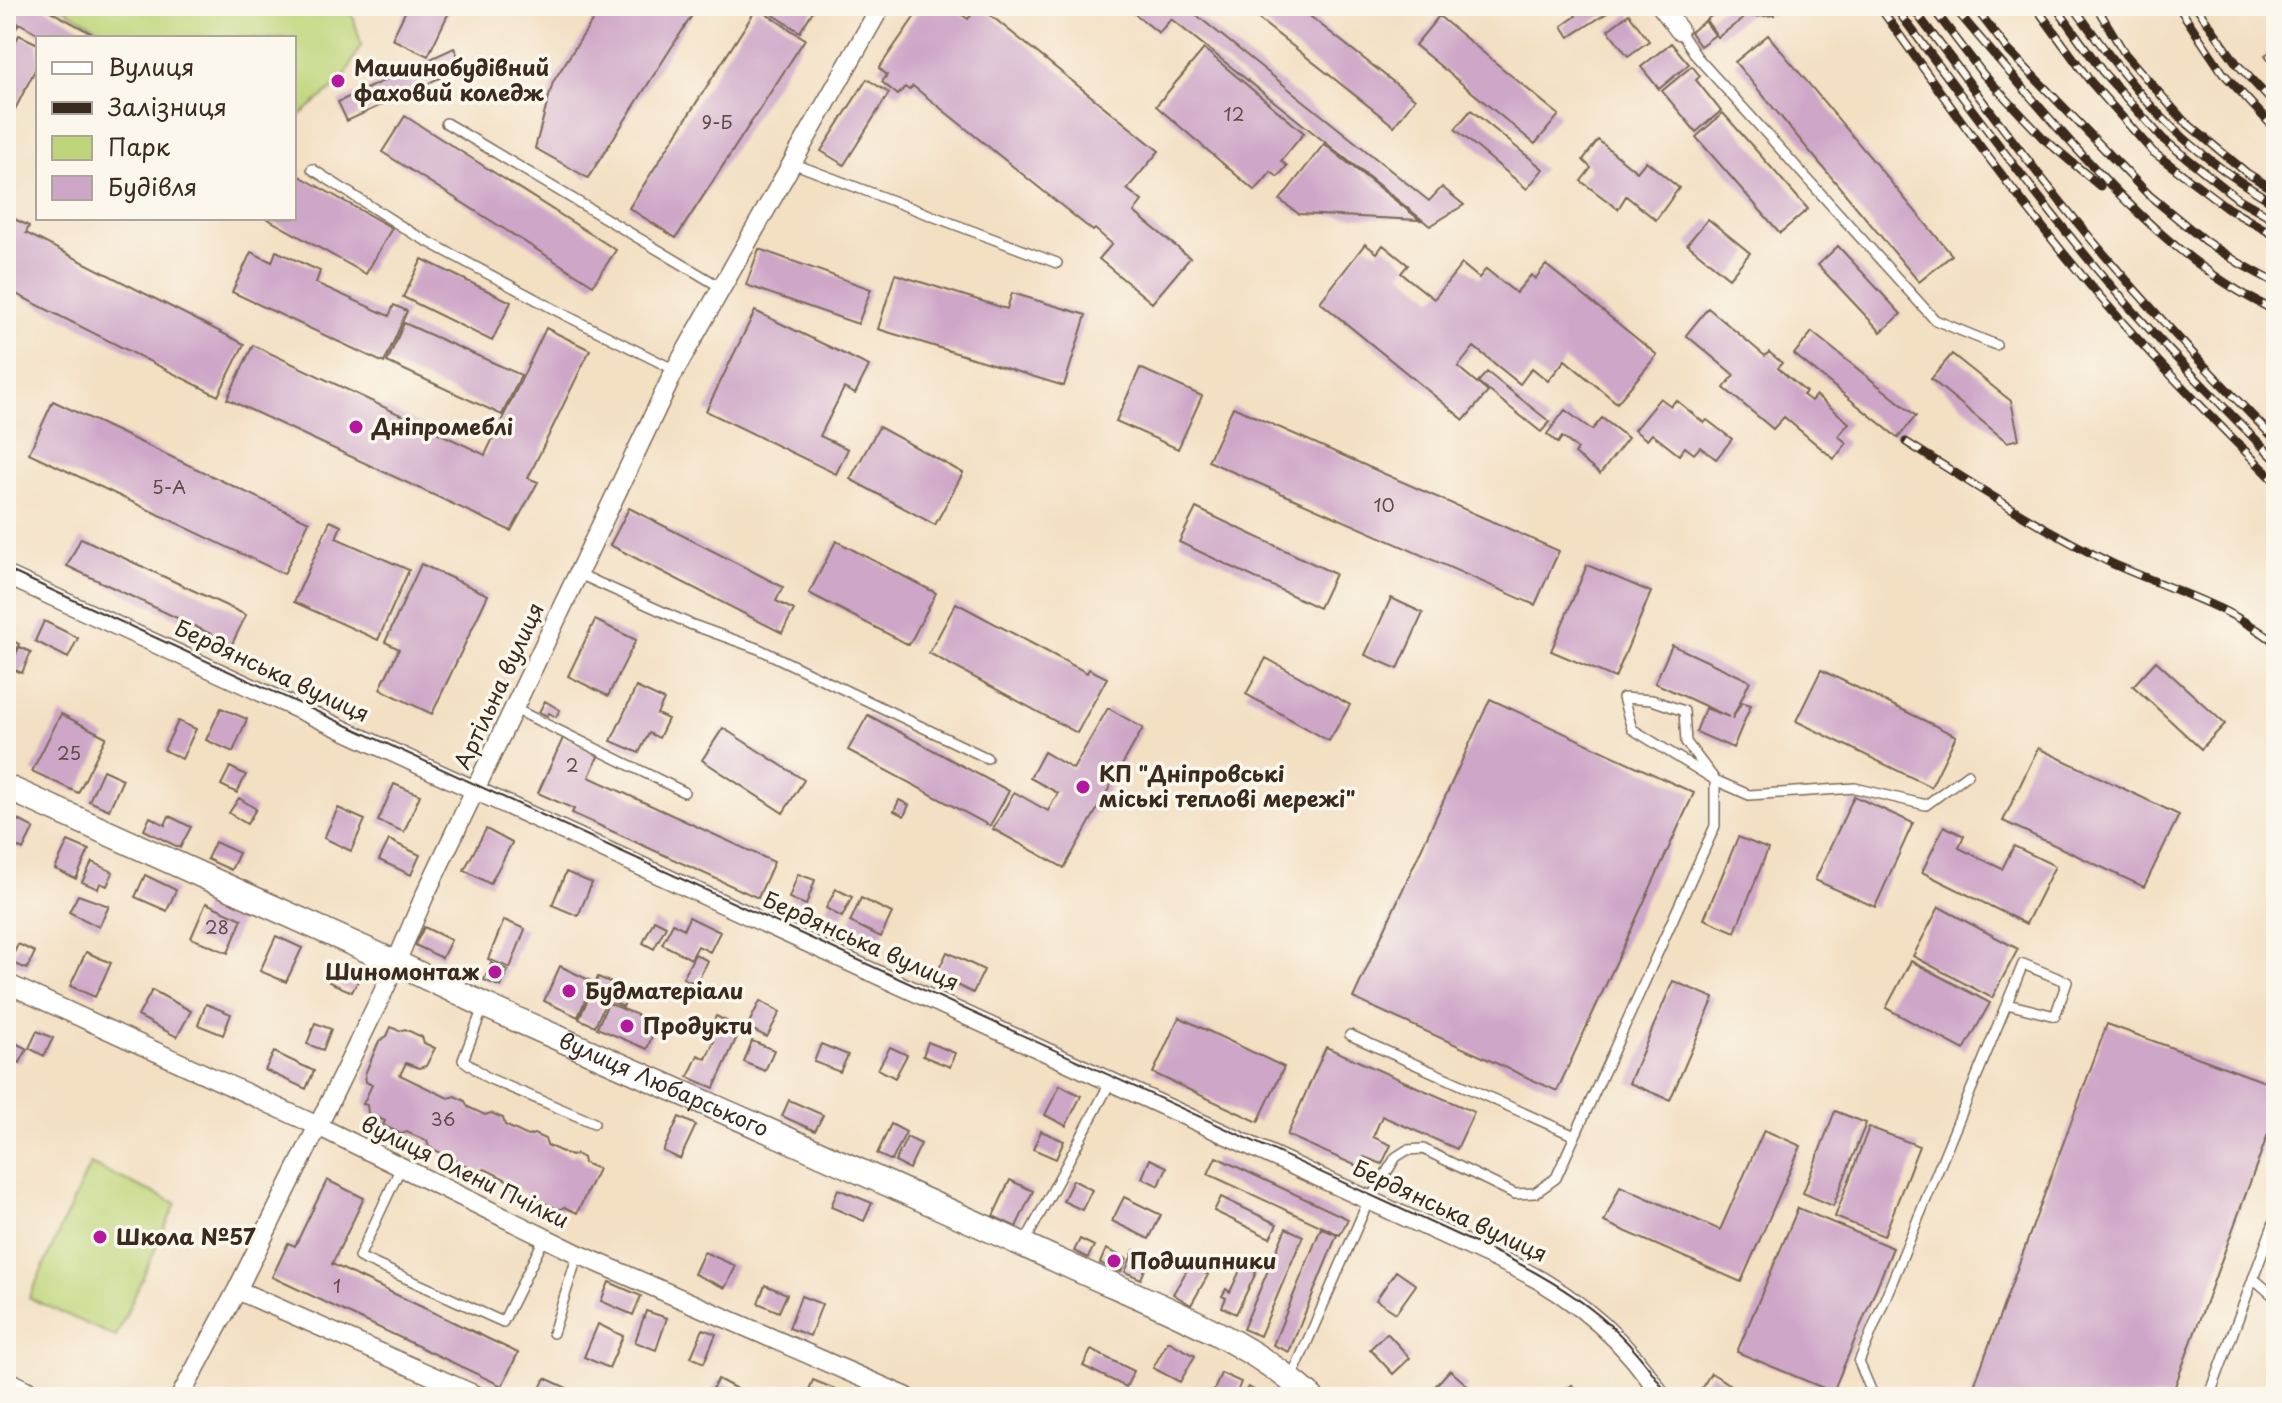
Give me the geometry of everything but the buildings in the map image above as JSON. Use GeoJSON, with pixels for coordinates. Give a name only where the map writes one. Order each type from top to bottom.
{"type":"FeatureCollection","features":[{"type":"Feature","properties":{"kind":"main road","name":"вулиця Любарського"},"geometry":{"type":"LineString","coordinates":[[6,787],[1232,1341],[1291,1379],[1311,1397]]}},
{"type":"Feature","properties":{"kind":"street","name":"Артільна вулиця"},"geometry":{"type":"LineString","coordinates":[[180,1397],[318,1126],[675,370],[881,6]]}},
{"type":"Feature","properties":{"kind":"street"},"geometry":{"type":"LineString","coordinates":[[1661,6],[1679,30]]}},
{"type":"Feature","properties":{"kind":"street","name":"Бердянська вулиця"},"geometry":{"type":"LineString","coordinates":[[6,575],[1519,1269],[1567,1296],[1597,1319],[1639,1364],[1662,1397]]}},
{"type":"Feature","properties":{"kind":"street","name":"вулиця Олени Пчілки"},"geometry":{"type":"LineString","coordinates":[[6,983],[318,1126],[544,1239],[907,1397]]}},
{"type":"Feature","properties":{"kind":"street"},"geometry":{"type":"LineString","coordinates":[[237,1290],[480,1397]]}},
{"type":"Feature","properties":{"kind":"street"},"geometry":{"type":"LineString","coordinates":[[6,1380],[40,1397]]}},
{"type":"Feature","properties":{"kind":"lane"},"geometry":{"type":"LineString","coordinates":[[1679,30],[1697,57],[1935,320],[1996,345]]}},
{"type":"Feature","properties":{"kind":"lane"},"geometry":{"type":"LineString","coordinates":[[446,123],[722,288]]}},
{"type":"Feature","properties":{"kind":"lane"},"geometry":{"type":"LineString","coordinates":[[792,163],[1057,263]]}},
{"type":"Feature","properties":{"kind":"lane"},"geometry":{"type":"LineString","coordinates":[[312,169],[412,233],[675,370]]}},
{"type":"Feature","properties":{"kind":"lane"},"geometry":{"type":"LineString","coordinates":[[579,574],[690,624],[759,649],[987,758]]}},
{"type":"Feature","properties":{"kind":"lane"},"geometry":{"type":"LineString","coordinates":[[1291,1379],[1370,1200],[1396,1157],[1407,1150],[1423,1149],[1515,1194],[1535,1193],[1556,1178],[1715,826],[1715,780],[1686,742],[1684,711],[1652,700],[1623,698],[1632,729],[1715,780],[1749,795],[1855,788],[1926,805],[1968,774]]}},
{"type":"Feature","properties":{"kind":"lane"},"geometry":{"type":"LineString","coordinates":[[515,709],[684,792]]}},
{"type":"Feature","properties":{"kind":"lane"},"geometry":{"type":"LineString","coordinates":[[1874,1397],[1859,1362],[2023,964],[2067,982],[2055,1016],[2007,1004]]}},
{"type":"Feature","properties":{"kind":"lane"},"geometry":{"type":"LineString","coordinates":[[484,1005],[463,1060],[488,1078],[594,1123]]}},
{"type":"Feature","properties":{"kind":"lane"},"geometry":{"type":"LineString","coordinates":[[1350,1035],[1575,1136]]}},
{"type":"Feature","properties":{"kind":"lane"},"geometry":{"type":"LineString","coordinates":[[1024,1245],[1111,1081]]}},
{"type":"Feature","properties":{"kind":"lane"},"geometry":{"type":"LineString","coordinates":[[401,1167],[359,1257],[503,1322],[544,1239]]}},
{"type":"Feature","properties":{"kind":"lane"},"geometry":{"type":"LineString","coordinates":[[2209,1397],[2276,1217]]}},
{"type":"Feature","properties":{"kind":"lane"},"geometry":{"type":"LineString","coordinates":[[553,1333],[578,1254]]}},
{"type":"Feature","properties":{"kind":"lane"},"geometry":{"type":"LineString","coordinates":[[2253,1278],[2276,1298]]}},
{"type":"Feature","properties":{"kind":"green space"},"geometry":{"type":"Polygon","coordinates":[[[59,6],[345,6],[354,19],[361,45],[343,80],[296,118],[296,36],[112,36],[59,6]]]}},
{"type":"Feature","properties":{"kind":"green space"},"geometry":{"type":"Polygon","coordinates":[[[90,1164],[176,1203],[116,1337],[29,1298],[90,1164]]]}},
{"type":"Feature","properties":{"kind":"tram line"},"geometry":{"type":"LineString","coordinates":[[6,569],[1510,1259],[1558,1286],[1600,1316],[1636,1352],[1669,1397]]}},
{"type":"Feature","properties":{"kind":"railway"},"geometry":{"type":"LineString","coordinates":[[1879,6],[1989,159],[2077,270],[2169,373],[2276,482]]}},
{"type":"Feature","properties":{"kind":"railway"},"geometry":{"type":"LineString","coordinates":[[1894,6],[2031,187],[2117,293],[2276,460]]}},
{"type":"Feature","properties":{"kind":"railway"},"geometry":{"type":"LineString","coordinates":[[1911,6],[2102,252],[2187,348],[2276,440]]}},
{"type":"Feature","properties":{"kind":"railway"},"geometry":{"type":"LineString","coordinates":[[1931,6],[1983,74],[2043,138],[2100,186]]}},
{"type":"Feature","properties":{"kind":"railway"},"geometry":{"type":"LineString","coordinates":[[1953,6],[2057,127],[2131,206],[2185,254],[2244,294],[2276,311]]}},
{"type":"Feature","properties":{"kind":"railway"},"geometry":{"type":"LineString","coordinates":[[1974,6],[2008,50],[2149,195],[2205,241],[2276,283]]}},
{"type":"Feature","properties":{"kind":"railway"},"geometry":{"type":"LineString","coordinates":[[2035,6],[2090,81],[2153,152],[2229,209],[2276,236]]}},
{"type":"Feature","properties":{"kind":"railway"},"geometry":{"type":"LineString","coordinates":[[2055,6],[2102,71],[2163,139],[2237,198],[2276,220]]}},
{"type":"Feature","properties":{"kind":"railway"},"geometry":{"type":"LineString","coordinates":[[2073,6],[2122,71],[2162,117],[2211,161],[2276,204]]}},
{"type":"Feature","properties":{"kind":"railway"},"geometry":{"type":"LineString","coordinates":[[2096,6],[2125,54],[2183,120],[2247,173],[2276,191]]}},
{"type":"Feature","properties":{"kind":"railway"},"geometry":{"type":"LineString","coordinates":[[2178,6],[2223,73],[2276,130]]}},
{"type":"Feature","properties":{"kind":"railway"},"geometry":{"type":"LineString","coordinates":[[2196,6],[2237,64],[2276,106]]}},
{"type":"Feature","properties":{"kind":"railway"},"geometry":{"type":"LineString","coordinates":[[1906,442],[2058,536],[2111,563],[2238,618],[2276,643]]}},
{"type":"Feature","properties":{"kind":"place","name":"Машинобудівний фаховий коледж"},"geometry":{"type":"Point","coordinates":[338,81]}},
{"type":"Feature","properties":{"kind":"place","name":"Дніпромеблі"},"geometry":{"type":"Point","coordinates":[356,427]}},
{"type":"Feature","properties":{"kind":"place","name":"КП \"Дніпровські міські теплові мережі\""},"geometry":{"type":"Point","coordinates":[1083,787]}},
{"type":"Feature","properties":{"kind":"place","name":"Шиномонтаж"},"geometry":{"type":"Point","coordinates":[495,972]}},
{"type":"Feature","properties":{"kind":"place","name":"Будматеріали"},"geometry":{"type":"Point","coordinates":[569,991]}},
{"type":"Feature","properties":{"kind":"place","name":"Продукти"},"geometry":{"type":"Point","coordinates":[627,1026]}},
{"type":"Feature","properties":{"kind":"place","name":"Школа №57"},"geometry":{"type":"Point","coordinates":[100,1237]}},
{"type":"Feature","properties":{"kind":"place","name":"Подшипники"},"geometry":{"type":"Point","coordinates":[1114,1261]}}]}
